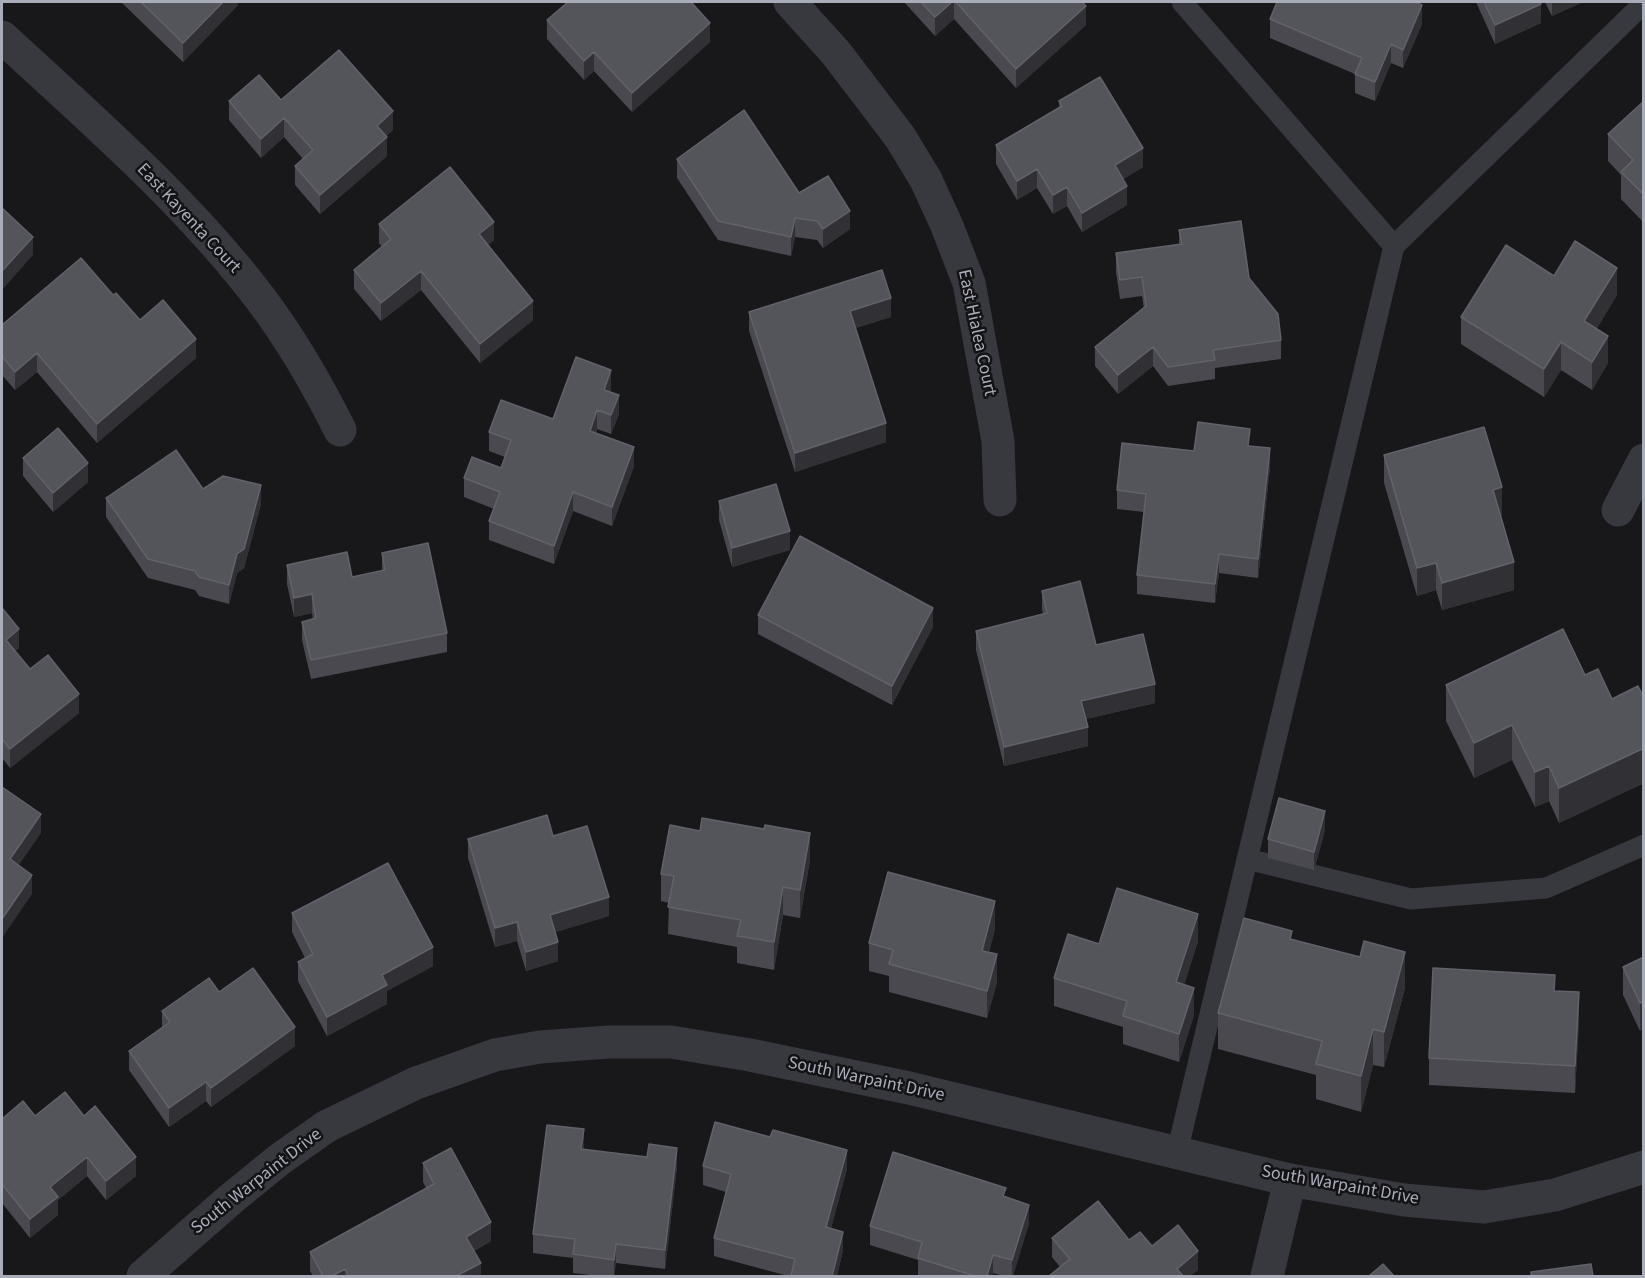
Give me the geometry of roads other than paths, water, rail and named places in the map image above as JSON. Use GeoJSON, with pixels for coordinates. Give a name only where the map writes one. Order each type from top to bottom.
{"type":"FeatureCollection","features":[{"type":"Feature","properties":{"kind":"street","name":"East Hialea Court"},"geometry":{"type":"LineString","coordinates":[[790,2],[836,53],[900,136],[926,180],[947,226],[969,284],[998,441],[1000,500]]}},
{"type":"Feature","properties":{"kind":"street","name":"East Kayenta Court"},"geometry":{"type":"LineString","coordinates":[[2,37],[171,196],[226,257],[260,298],[292,344],[340,430]]}},
{"type":"Feature","properties":{"kind":"street"},"geometry":{"type":"LineString","coordinates":[[1618,510],[1644,460]]}},
{"type":"Feature","properties":{"kind":"street","name":"South Warpaint Drive"},"geometry":{"type":"LineString","coordinates":[[143,1276],[272,1165],[327,1126],[416,1083],[495,1055],[540,1047],[609,1042],[671,1042],[750,1055],[909,1088],[1290,1180],[1404,1200],[1484,1207],[1555,1195],[1644,1167]]}},
{"type":"Feature","properties":{"kind":"street"},"geometry":{"type":"LineString","coordinates":[[1267,1276],[1290,1180]]}},
{"type":"Feature","properties":{"kind":"lane"},"geometry":{"type":"LineString","coordinates":[[1182,2],[1394,246]]}},
{"type":"Feature","properties":{"kind":"lane"},"geometry":{"type":"LineString","coordinates":[[1177,1152],[1394,246],[1644,3]]}},
{"type":"Feature","properties":{"kind":"lane"},"geometry":{"type":"LineString","coordinates":[[1247,859],[1411,899],[1546,888],[1644,845]]}}]}
